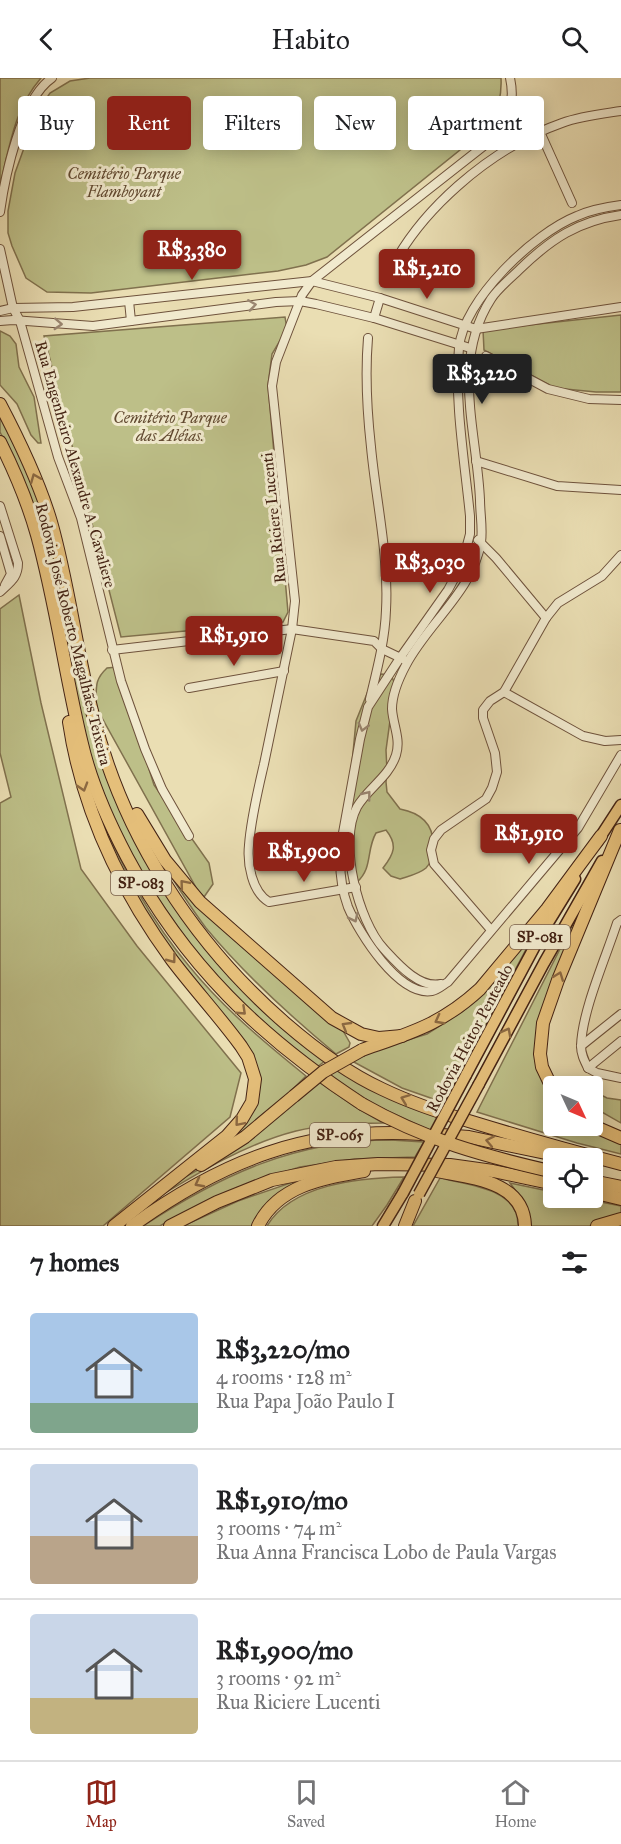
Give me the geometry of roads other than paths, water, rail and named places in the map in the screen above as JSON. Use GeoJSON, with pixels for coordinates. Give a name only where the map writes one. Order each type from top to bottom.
{"type":"FeatureCollection","features":[{"type":"Feature","properties":{"kind":"highway","name":"Rodovia José Roberto Magalhães Teixeira"},"geometry":{"type":"LineString","coordinates":[[0,404],[36,478],[51,523],[88,696],[110,772],[125,808],[153,863],[194,927],[257,998],[315,1048],[379,1088],[440,1113],[548,1148]]}},
{"type":"Feature","properties":{"kind":"highway","name":"Rodovia José Roberto Magalhães Teixeira"},"geometry":{"type":"LineString","coordinates":[[0,442],[30,514],[89,770],[115,834],[147,894],[187,952],[234,1004],[274,1040],[312,1070],[362,1104],[388,1119],[451,1146],[543,1169]]}},
{"type":"Feature","properties":{"kind":"highway"},"geometry":{"type":"LineString","coordinates":[[48,585],[75,755],[86,796],[103,841],[146,923],[241,1046],[248,1057],[255,1079],[252,1102],[236,1127],[114,1226]]}},
{"type":"Feature","properties":{"kind":"highway"},"geometry":{"type":"LineString","coordinates":[[88,696],[127,796],[155,846],[188,889],[214,915],[342,1025],[372,1037],[402,1036]]}},
{"type":"Feature","properties":{"kind":"highway"},"geometry":{"type":"LineString","coordinates":[[546,1076],[540,1054],[543,1023],[558,980],[620,829]]}},
{"type":"Feature","properties":{"kind":"highway"},"geometry":{"type":"LineString","coordinates":[[155,1193],[245,1137],[323,1072],[362,1050],[402,1036],[446,1017],[458,1009],[480,989],[547,909],[601,836]]}},
{"type":"Feature","properties":{"kind":"highway"},"geometry":{"type":"LineString","coordinates":[[603,1130],[621,1138]]}},
{"type":"Feature","properties":{"kind":"highway","name":"SP-065"},"geometry":{"type":"LineString","coordinates":[[132,1226],[189,1189],[223,1171],[277,1149],[326,1137],[393,1133],[469,1137],[543,1149]]}},
{"type":"Feature","properties":{"kind":"highway","name":"SP-083"},"geometry":{"type":"LineString","coordinates":[[603,1161],[621,1164]]}},
{"type":"Feature","properties":{"kind":"highway","name":"SP-065"},"geometry":{"type":"LineString","coordinates":[[170,1226],[217,1202],[273,1180],[336,1167],[378,1164],[470,1167],[543,1182]]}},
{"type":"Feature","properties":{"kind":"highway"},"geometry":{"type":"LineString","coordinates":[[258,1226],[272,1206],[283,1196],[295,1190],[327,1178],[405,1165],[486,1181],[500,1186],[516,1199],[525,1217],[525,1226]]}},
{"type":"Feature","properties":{"kind":"highway"},"geometry":{"type":"LineString","coordinates":[[603,1167],[621,1171]]}},
{"type":"Feature","properties":{"kind":"highway"},"geometry":{"type":"LineString","coordinates":[[603,1183],[621,1186]]}},
{"type":"Feature","properties":{"kind":"highway"},"geometry":{"type":"LineString","coordinates":[[603,1195],[621,1199]]}},
{"type":"Feature","properties":{"kind":"highway"},"geometry":{"type":"LineString","coordinates":[[405,1226],[417,1198]]}},
{"type":"Feature","properties":{"kind":"highway"},"geometry":{"type":"LineString","coordinates":[[597,1226],[621,1219]]}},
{"type":"Feature","properties":{"kind":"main road","name":"Rodovia Heitor Penteado"},"geometry":{"type":"LineString","coordinates":[[383,1226],[403,1193],[543,931],[621,805]]}},
{"type":"Feature","properties":{"kind":"main road","name":"Rodovia Heitor Penteado"},"geometry":{"type":"LineString","coordinates":[[400,1226],[620,829]]}},
{"type":"Feature","properties":{"kind":"street"},"geometry":{"type":"LineString","coordinates":[[0,212],[9,162],[20,131],[41,87],[52,78]]}},
{"type":"Feature","properties":{"kind":"street"},"geometry":{"type":"LineString","coordinates":[[312,281],[490,141],[504,126],[510,110],[512,94],[510,78]]}},
{"type":"Feature","properties":{"kind":"street"},"geometry":{"type":"LineString","coordinates":[[544,131],[587,116],[621,111]]}},
{"type":"Feature","properties":{"kind":"street"},"geometry":{"type":"LineString","coordinates":[[544,141],[572,203]]}},
{"type":"Feature","properties":{"kind":"street"},"geometry":{"type":"LineString","coordinates":[[385,282],[408,241],[437,206],[487,164],[508,150]]}},
{"type":"Feature","properties":{"kind":"street"},"geometry":{"type":"LineString","coordinates":[[448,981],[434,986],[423,983],[390,956],[371,932],[363,915],[356,887],[350,850],[352,824],[356,809],[368,792],[388,772],[396,756],[398,736],[392,711],[393,695],[404,660],[462,564],[470,534],[458,385],[459,345],[465,326],[484,292],[535,241],[577,216],[621,205]]}},
{"type":"Feature","properties":{"kind":"street"},"geometry":{"type":"LineString","coordinates":[[368,707],[462,588],[481,542],[468,367],[470,348],[476,329],[492,297],[553,240],[582,224],[621,215]]}},
{"type":"Feature","properties":{"kind":"street","name":"Rua Engenheiro Alexandre A. Cavaliere"},"geometry":{"type":"LineString","coordinates":[[0,249],[13,308],[20,321],[58,457],[81,518],[121,681],[162,789],[189,836]]}},
{"type":"Feature","properties":{"kind":"street"},"geometry":{"type":"LineString","coordinates":[[0,311],[13,308],[73,307],[312,281],[381,298],[476,329],[621,307]]}},
{"type":"Feature","properties":{"kind":"street","name":"Rua Riciere Lucenti"},"geometry":{"type":"LineString","coordinates":[[312,281],[306,288],[276,362],[272,386],[295,601],[292,629],[249,846],[253,878],[261,897],[269,902],[344,890]]}},
{"type":"Feature","properties":{"kind":"street"},"geometry":{"type":"LineString","coordinates":[[374,318],[381,298]]}},
{"type":"Feature","properties":{"kind":"street"},"geometry":{"type":"LineString","coordinates":[[129,301],[131,321]]}},
{"type":"Feature","properties":{"kind":"street"},"geometry":{"type":"LineString","coordinates":[[0,321],[93,326],[276,302],[300,302],[374,318],[470,348]]}},
{"type":"Feature","properties":{"kind":"street"},"geometry":{"type":"LineString","coordinates":[[368,338],[366,368],[371,447],[385,551],[386,610],[382,649],[360,740],[340,844],[340,858],[347,905],[374,952],[386,966],[413,988],[431,991],[448,981],[578,828],[621,755]]}},
{"type":"Feature","properties":{"kind":"street"},"geometry":{"type":"LineString","coordinates":[[486,356],[548,389],[589,399],[621,400]]}},
{"type":"Feature","properties":{"kind":"street"},"geometry":{"type":"LineString","coordinates":[[476,461],[556,486],[621,490]]}},
{"type":"Feature","properties":{"kind":"street"},"geometry":{"type":"LineString","coordinates":[[0,506],[4,530],[18,563],[18,572],[2,591]]}},
{"type":"Feature","properties":{"kind":"street"},"geometry":{"type":"LineString","coordinates":[[470,534],[481,542],[546,618]]}},
{"type":"Feature","properties":{"kind":"street"},"geometry":{"type":"LineString","coordinates":[[0,536],[11,574],[2,591]]}},
{"type":"Feature","properties":{"kind":"street"},"geometry":{"type":"LineString","coordinates":[[491,930],[434,864],[431,850],[434,838],[441,830],[486,800],[492,788],[497,772],[495,753],[483,718],[483,710],[490,701],[504,692],[546,618],[558,603],[602,576],[621,555]]}},
{"type":"Feature","properties":{"kind":"street"},"geometry":{"type":"LineString","coordinates":[[0,576],[11,574]]}},
{"type":"Feature","properties":{"kind":"street"},"geometry":{"type":"LineString","coordinates":[[112,650],[292,629],[374,640],[382,649],[404,660]]}},
{"type":"Feature","properties":{"kind":"street"},"geometry":{"type":"LineString","coordinates":[[189,688],[284,671]]}},
{"type":"Feature","properties":{"kind":"street"},"geometry":{"type":"LineString","coordinates":[[504,692],[584,736],[605,741],[621,740]]}},
{"type":"Feature","properties":{"kind":"street"},"geometry":{"type":"LineString","coordinates":[[344,890],[356,887]]}},
{"type":"Feature","properties":{"kind":"street"},"geometry":{"type":"LineString","coordinates":[[621,920],[588,1009],[581,1046],[582,1056],[588,1068],[597,1073],[621,1078]]}},
{"type":"Feature","properties":{"kind":"street"},"geometry":{"type":"LineString","coordinates":[[581,1046],[621,1014]]}},
{"type":"Feature","properties":{"kind":"street"},"geometry":{"type":"LineString","coordinates":[[588,1068],[621,1041]]}},
{"type":"Feature","properties":{"kind":"park label","name":"Cemitério Parque Flamboyant"},"geometry":{"type":"Point","coordinates":[124,182]}},
{"type":"Feature","properties":{"kind":"park label","name":"Cemitério Parque das Aléias."},"geometry":{"type":"Point","coordinates":[170,426]}}]}
